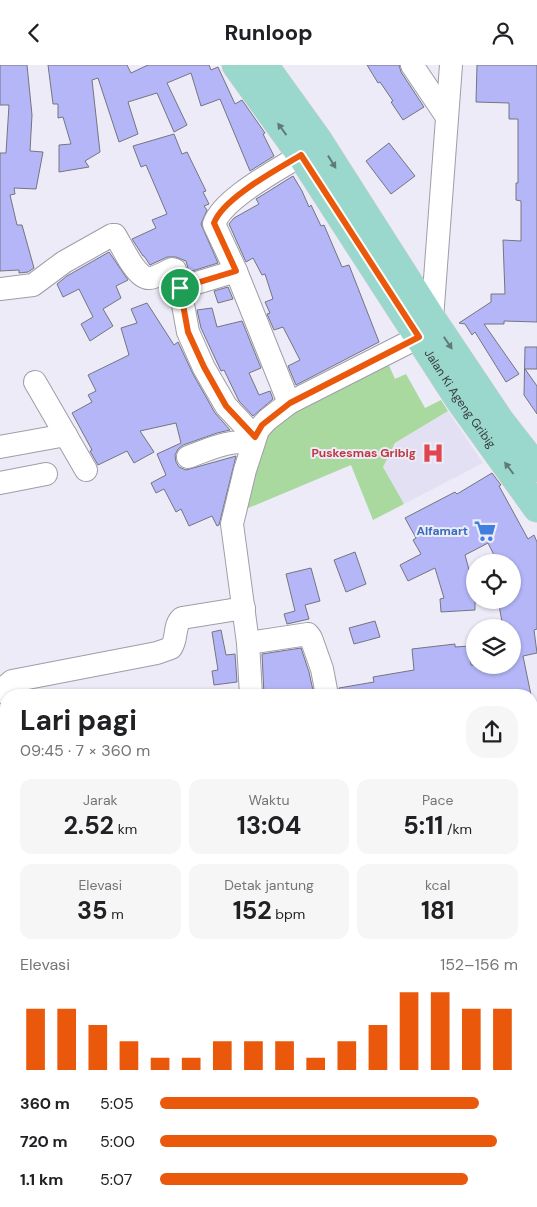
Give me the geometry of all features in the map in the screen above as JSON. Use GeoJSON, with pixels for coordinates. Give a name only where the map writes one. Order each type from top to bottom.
{"type":"FeatureCollection","features":[{"type":"Feature","properties":{"kind":"main road","name":"Jalan Ki Ageng Gribig"},"geometry":{"type":"LineString","coordinates":[[236,65],[425,328],[537,468]]}},
{"type":"Feature","properties":{"kind":"main road","name":"Jalan Ki Ageng Gribig"},"geometry":{"type":"LineString","coordinates":[[264,65],[318,140],[425,328],[478,427],[537,508]]}},
{"type":"Feature","properties":{"kind":"street"},"geometry":{"type":"LineString","coordinates":[[412,65],[447,117]]}},
{"type":"Feature","properties":{"kind":"street"},"geometry":{"type":"LineString","coordinates":[[251,689],[248,643],[232,524],[254,440],[262,425],[290,403],[425,328],[451,65]]}},
{"type":"Feature","properties":{"kind":"street"},"geometry":{"type":"LineString","coordinates":[[290,403],[236,271],[214,223],[221,211],[242,193],[301,155]]}},
{"type":"Feature","properties":{"kind":"street"},"geometry":{"type":"LineString","coordinates":[[0,289],[33,285],[64,263],[114,234],[141,276],[149,278],[174,269],[180,288],[188,332],[204,367],[226,406],[254,440]]}},
{"type":"Feature","properties":{"kind":"street"},"geometry":{"type":"LineString","coordinates":[[180,288],[236,271]]}},
{"type":"Feature","properties":{"kind":"street"},"geometry":{"type":"LineString","coordinates":[[35,382],[86,470]]}},
{"type":"Feature","properties":{"kind":"street"},"geometry":{"type":"LineString","coordinates":[[0,447],[66,435]]}},
{"type":"Feature","properties":{"kind":"street"},"geometry":{"type":"LineString","coordinates":[[188,457],[227,443],[254,440]]}},
{"type":"Feature","properties":{"kind":"street"},"geometry":{"type":"LineString","coordinates":[[0,483],[46,474]]}},
{"type":"Feature","properties":{"kind":"street"},"geometry":{"type":"LineString","coordinates":[[7,689],[6,686],[12,681],[157,653],[171,647],[176,638],[177,623],[182,618],[244,608]]}},
{"type":"Feature","properties":{"kind":"street"},"geometry":{"type":"LineString","coordinates":[[248,643],[308,634],[322,669],[326,689]]}},
{"type":"Feature","properties":{"kind":"shaded area","name":"Puskesmas Gribig"},"geometry":{"type":"Polygon","coordinates":[[[448,411],[483,463],[404,504],[383,467],[396,443],[448,411]]]}},
{"type":"Feature","properties":{"kind":"green space"},"geometry":{"type":"Polygon","coordinates":[[[387,361],[395,379],[406,374],[425,408],[441,400],[448,411],[395,443],[383,467],[404,504],[373,520],[351,465],[246,509],[266,433],[303,402],[387,361]]]}},
{"type":"Feature","properties":{"kind":"building"},"geometry":{"type":"Polygon","coordinates":[[[0,65],[27,65],[32,115],[30,151],[43,152],[36,189],[14,188],[15,194],[10,195],[17,225],[22,225],[34,268],[28,272],[19,273],[19,270],[0,271],[0,153],[6,153],[9,105],[0,105],[0,65]]]}},
{"type":"Feature","properties":{"kind":"building"},"geometry":{"type":"Polygon","coordinates":[[[48,65],[127,65],[131,73],[148,65],[209,65],[211,70],[218,67],[235,104],[242,100],[265,133],[263,134],[274,156],[250,171],[220,99],[201,106],[191,73],[167,83],[187,125],[174,132],[157,93],[128,102],[138,134],[119,142],[98,78],[92,80],[100,152],[85,161],[89,167],[59,172],[59,145],[71,144],[63,117],[58,118],[58,104],[53,104],[48,65]]]}},
{"type":"Feature","properties":{"kind":"building"},"geometry":{"type":"Polygon","coordinates":[[[367,65],[399,65],[401,72],[424,107],[403,120],[391,102],[393,101],[380,82],[378,83],[367,65]]]}},
{"type":"Feature","properties":{"kind":"building"},"geometry":{"type":"Polygon","coordinates":[[[477,65],[537,65],[537,322],[504,321],[504,324],[484,324],[519,374],[506,382],[475,332],[472,335],[465,324],[459,323],[491,302],[491,294],[505,294],[503,240],[521,241],[521,201],[516,200],[516,183],[518,183],[518,119],[509,119],[509,103],[476,102],[477,65]]]}},
{"type":"Feature","properties":{"kind":"building"},"geometry":{"type":"Polygon","coordinates":[[[174,134],[182,154],[187,152],[206,191],[203,192],[209,204],[204,206],[207,210],[201,224],[218,263],[189,272],[186,261],[176,257],[167,257],[150,265],[132,239],[156,228],[152,220],[167,214],[146,165],[141,167],[133,146],[174,134]]]}},
{"type":"Feature","properties":{"kind":"building"},"geometry":{"type":"Polygon","coordinates":[[[389,143],[415,176],[391,194],[366,161],[389,143]]]}},
{"type":"Feature","properties":{"kind":"building"},"geometry":{"type":"Polygon","coordinates":[[[293,176],[309,207],[311,205],[321,226],[324,225],[342,267],[349,265],[379,342],[296,385],[288,366],[300,360],[283,327],[274,330],[267,314],[270,313],[265,302],[273,299],[265,274],[262,275],[253,258],[246,262],[229,224],[234,218],[259,204],[256,199],[293,176]]]}},
{"type":"Feature","properties":{"kind":"building"},"geometry":{"type":"Polygon","coordinates":[[[109,252],[128,280],[116,286],[121,298],[103,309],[113,326],[90,341],[81,324],[93,317],[79,289],[63,297],[57,284],[67,276],[109,252]]]}},
{"type":"Feature","properties":{"kind":"building"},"geometry":{"type":"Polygon","coordinates":[[[228,287],[233,299],[218,303],[214,291],[228,287]]]}},
{"type":"Feature","properties":{"kind":"building"},"geometry":{"type":"Polygon","coordinates":[[[147,303],[174,345],[178,342],[215,413],[230,430],[183,445],[175,455],[179,467],[186,470],[236,456],[219,525],[217,526],[212,516],[189,526],[181,509],[176,512],[164,489],[156,493],[151,483],[166,475],[157,454],[181,443],[176,423],[140,431],[154,452],[134,463],[127,451],[98,465],[72,413],[92,402],[88,395],[96,391],[88,375],[129,355],[121,328],[137,323],[131,309],[147,303]]]}},
{"type":"Feature","properties":{"kind":"building"},"geometry":{"type":"Polygon","coordinates":[[[212,308],[217,327],[242,321],[261,368],[249,373],[259,395],[270,391],[273,399],[253,416],[239,401],[224,370],[221,371],[201,328],[197,310],[212,308]]]}},
{"type":"Feature","properties":{"kind":"building"},"geometry":{"type":"Polygon","coordinates":[[[525,347],[537,347],[537,369],[525,369],[537,386],[537,414],[524,395],[525,347]]]}},
{"type":"Feature","properties":{"kind":"building"},"geometry":{"type":"Polygon","coordinates":[[[492,473],[501,485],[499,486],[528,539],[534,535],[537,542],[537,629],[534,630],[537,653],[523,656],[530,689],[339,689],[374,682],[373,677],[414,670],[412,649],[455,644],[455,647],[466,646],[466,674],[521,674],[521,619],[502,619],[500,609],[521,609],[521,554],[494,554],[488,543],[465,555],[466,609],[475,610],[441,612],[440,599],[444,598],[435,568],[408,581],[400,565],[421,554],[413,540],[416,538],[405,518],[455,492],[457,494],[492,473]]]}},
{"type":"Feature","properties":{"kind":"building"},"geometry":{"type":"Polygon","coordinates":[[[355,552],[366,584],[346,592],[334,560],[355,552]]]}},
{"type":"Feature","properties":{"kind":"building"},"geometry":{"type":"Polygon","coordinates":[[[311,568],[320,601],[305,605],[309,619],[287,624],[284,614],[295,611],[286,574],[311,568]]]}},
{"type":"Feature","properties":{"kind":"building"},"geometry":{"type":"Polygon","coordinates":[[[375,621],[380,637],[354,644],[349,628],[375,621]]]}},
{"type":"Feature","properties":{"kind":"building"},"geometry":{"type":"Polygon","coordinates":[[[221,630],[226,655],[235,654],[237,682],[214,685],[212,671],[218,670],[212,632],[221,630]]]}},
{"type":"Feature","properties":{"kind":"building"},"geometry":{"type":"Polygon","coordinates":[[[301,648],[313,689],[264,689],[262,654],[301,648]]]}},
{"type":"Feature","properties":{"kind":"place","name":"Puskesmas Gribig"},"geometry":{"type":"Point","coordinates":[433,453]}},
{"type":"Feature","properties":{"kind":"place","name":"Alfamart"},"geometry":{"type":"Point","coordinates":[485,531]}},
{"type":"Feature","properties":{"kind":"route"},"geometry":{"type":"LineString","coordinates":[[301,155],[419,337],[290,403],[262,425],[255,437],[233,415],[218,395],[188,332],[180,288],[236,271],[214,223],[217,216],[242,193],[301,155]]}}]}
